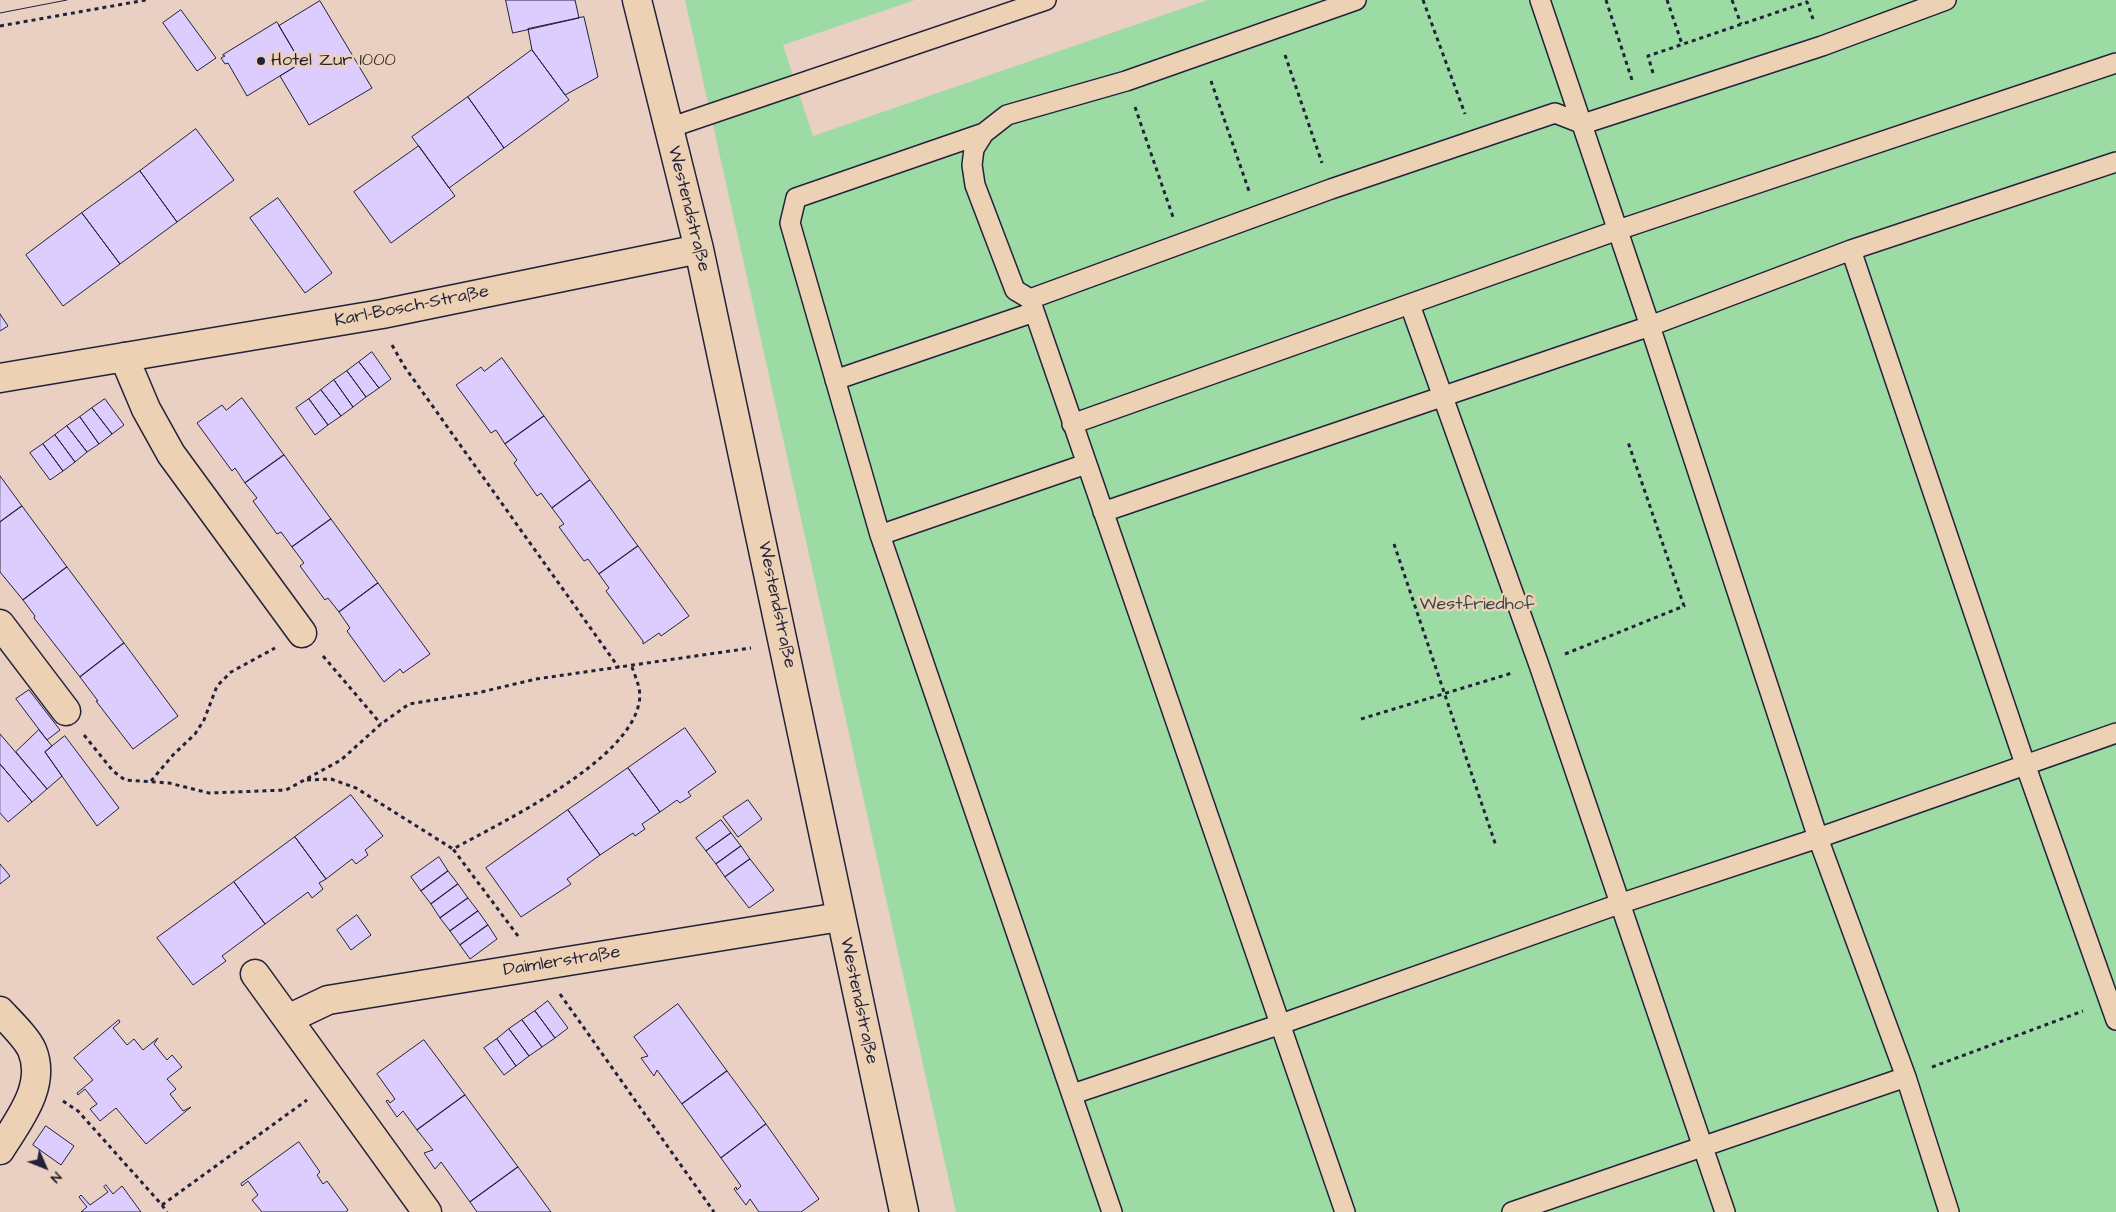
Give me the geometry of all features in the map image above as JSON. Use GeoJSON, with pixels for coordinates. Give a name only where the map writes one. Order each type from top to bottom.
{"type":"FeatureCollection","features":[{"type":"Feature","properties":{"kind":"street","name":"Westendstraße"},"geometry":{"type":"LineString","coordinates":[[637,0],[699,249],[904,1212]]}},
{"type":"Feature","properties":{"kind":"street","name":"Karl-Bosch-Straße"},"geometry":{"type":"LineString","coordinates":[[0,378],[382,314],[699,249]]}},
{"type":"Feature","properties":{"kind":"street"},"geometry":{"type":"LineString","coordinates":[[124,357],[146,409],[171,454],[302,634]]}},
{"type":"Feature","properties":{"kind":"street"},"geometry":{"type":"LineString","coordinates":[[3,633],[66,711]]}},
{"type":"Feature","properties":{"kind":"street","name":"Daimlerstraße"},"geometry":{"type":"LineString","coordinates":[[288,1019],[328,1000],[840,917]]}},
{"type":"Feature","properties":{"kind":"street"},"geometry":{"type":"LineString","coordinates":[[255,974],[427,1212]]}},
{"type":"Feature","properties":{"kind":"street"},"geometry":{"type":"LineString","coordinates":[[0,1011],[32,1049],[37,1073],[28,1104],[0,1150]]}},
{"type":"Feature","properties":{"kind":"lane"},"geometry":{"type":"LineString","coordinates":[[668,128],[1046,0]]}},
{"type":"Feature","properties":{"kind":"lane"},"geometry":{"type":"LineString","coordinates":[[1345,1212],[1032,305],[1015,290],[975,185],[972,165],[974,148],[984,133],[1007,115],[1126,80],[1202,55],[1275,27],[1356,0]]}},
{"type":"Feature","properties":{"kind":"lane"},"geometry":{"type":"LineString","coordinates":[[1540,0],[1583,124],[1818,838],[1906,1077],[1949,1212]]}},
{"type":"Feature","properties":{"kind":"lane"},"geometry":{"type":"LineString","coordinates":[[835,380],[1032,305],[1182,244],[1331,189],[1555,113],[1583,124],[1822,46],[1940,1]]}},
{"type":"Feature","properties":{"kind":"lane"},"geometry":{"type":"LineString","coordinates":[[1072,424],[1618,230],[2116,62]]}},
{"type":"Feature","properties":{"kind":"lane"},"geometry":{"type":"LineString","coordinates":[[984,133],[796,198],[790,223],[880,535],[1112,1212]]}},
{"type":"Feature","properties":{"kind":"lane"},"geometry":{"type":"LineString","coordinates":[[1103,512],[1650,326],[1851,250],[2116,162]]}},
{"type":"Feature","properties":{"kind":"lane"},"geometry":{"type":"LineString","coordinates":[[1851,250],[2025,764],[2116,1020]]}},
{"type":"Feature","properties":{"kind":"lane"},"geometry":{"type":"LineString","coordinates":[[1410,305],[1539,665],[1725,1212]]}},
{"type":"Feature","properties":{"kind":"lane"},"geometry":{"type":"LineString","coordinates":[[880,535],[1086,464]]}},
{"type":"Feature","properties":{"kind":"lane"},"geometry":{"type":"LineString","coordinates":[[1073,1094],[1281,1024],[1619,904],[1818,838],[2116,733]]}},
{"type":"Feature","properties":{"kind":"lane"},"geometry":{"type":"LineString","coordinates":[[1512,1212],[1906,1077]]}},
{"type":"Feature","properties":{"kind":"path"},"geometry":{"type":"LineString","coordinates":[[0,26],[146,0]]}},
{"type":"Feature","properties":{"kind":"path"},"geometry":{"type":"LineString","coordinates":[[1423,0],[1475,141]]}},
{"type":"Feature","properties":{"kind":"path"},"geometry":{"type":"LineString","coordinates":[[1606,0],[1641,105]]}},
{"type":"Feature","properties":{"kind":"path"},"geometry":{"type":"LineString","coordinates":[[1667,0],[1682,44]]}},
{"type":"Feature","properties":{"kind":"path"},"geometry":{"type":"LineString","coordinates":[[1732,0],[1741,24]]}},
{"type":"Feature","properties":{"kind":"path"},"geometry":{"type":"LineString","coordinates":[[1661,98],[1648,56],[1807,2],[1822,46]]}},
{"type":"Feature","properties":{"kind":"path"},"geometry":{"type":"LineString","coordinates":[[1275,27],[1331,189]]}},
{"type":"Feature","properties":{"kind":"path"},"geometry":{"type":"LineString","coordinates":[[1202,55],[1258,217]]}},
{"type":"Feature","properties":{"kind":"path"},"geometry":{"type":"LineString","coordinates":[[1126,80],[1182,244]]}},
{"type":"Feature","properties":{"kind":"path"},"geometry":{"type":"LineString","coordinates":[[382,314],[388,339],[404,366],[619,668]]}},
{"type":"Feature","properties":{"kind":"path"},"geometry":{"type":"LineString","coordinates":[[1361,719],[1539,665],[1684,606],[1628,442]]}},
{"type":"Feature","properties":{"kind":"path"},"geometry":{"type":"LineString","coordinates":[[1394,544],[1443,694],[1496,846]]}},
{"type":"Feature","properties":{"kind":"path"},"geometry":{"type":"LineString","coordinates":[[151,781],[173,755],[195,734],[204,720],[217,686],[231,672],[302,634],[382,724]]}},
{"type":"Feature","properties":{"kind":"path"},"geometry":{"type":"LineString","coordinates":[[66,711],[113,771],[125,780],[151,781],[209,793],[286,790],[341,760],[382,724],[409,704],[477,693],[536,679],[632,667],[784,643]]}},
{"type":"Feature","properties":{"kind":"path"},"geometry":{"type":"LineString","coordinates":[[453,849],[554,793],[596,762],[624,733],[633,719],[639,703],[639,686],[632,667]]}},
{"type":"Feature","properties":{"kind":"path"},"geometry":{"type":"LineString","coordinates":[[304,780],[331,780],[356,788],[453,849],[540,966],[714,1212]]}},
{"type":"Feature","properties":{"kind":"path"},"geometry":{"type":"LineString","coordinates":[[1906,1077],[2110,1002]]}},
{"type":"Feature","properties":{"kind":"path"},"geometry":{"type":"LineString","coordinates":[[162,1205],[333,1082]]}},
{"type":"Feature","properties":{"kind":"path"},"geometry":{"type":"LineString","coordinates":[[34,1084],[78,1111],[167,1212]]}},
{"type":"Feature","properties":{"kind":"green space","name":"Westfriedhof"},"geometry":{"type":"Polygon","coordinates":[[[685,0],[915,0],[783,45],[813,136],[1207,0],[2116,0],[2116,1212],[956,1212],[685,0]]]}},
{"type":"Feature","properties":{"kind":"building"},"geometry":{"type":"Polygon","coordinates":[[[506,0],[575,0],[579,18],[513,33],[506,0]]]}},
{"type":"Feature","properties":{"kind":"building"},"geometry":{"type":"Polygon","coordinates":[[[320,1],[372,88],[309,125],[280,76],[301,63],[279,26],[320,1]]]}},
{"type":"Feature","properties":{"kind":"building"},"geometry":{"type":"Polygon","coordinates":[[[181,10],[216,58],[197,71],[163,23],[181,10]]]}},
{"type":"Feature","properties":{"kind":"building"},"geometry":{"type":"Polygon","coordinates":[[[584,17],[598,77],[565,95],[532,50],[528,29],[584,17]]]}},
{"type":"Feature","properties":{"kind":"building","name":"Hotel Zur 1000"},"geometry":{"type":"Polygon","coordinates":[[[277,22],[301,63],[247,96],[228,63],[225,64],[221,58],[277,22]]]}},
{"type":"Feature","properties":{"kind":"building"},"geometry":{"type":"Polygon","coordinates":[[[532,50],[569,100],[504,148],[468,97],[532,50]]]}},
{"type":"Feature","properties":{"kind":"building"},"geometry":{"type":"Polygon","coordinates":[[[468,97],[504,148],[449,188],[412,137],[468,97]]]}},
{"type":"Feature","properties":{"kind":"building"},"geometry":{"type":"Polygon","coordinates":[[[196,129],[234,180],[177,222],[140,171],[196,129]]]}},
{"type":"Feature","properties":{"kind":"building"},"geometry":{"type":"Polygon","coordinates":[[[419,146],[455,196],[391,243],[354,192],[419,146]]]}},
{"type":"Feature","properties":{"kind":"building"},"geometry":{"type":"Polygon","coordinates":[[[140,171],[177,222],[120,264],[82,213],[140,171]]]}},
{"type":"Feature","properties":{"kind":"building"},"geometry":{"type":"Polygon","coordinates":[[[278,198],[332,273],[305,293],[250,218],[278,198]]]}},
{"type":"Feature","properties":{"kind":"building"},"geometry":{"type":"Polygon","coordinates":[[[82,213],[120,264],[63,306],[26,255],[82,213]]]}},
{"type":"Feature","properties":{"kind":"building"},"geometry":{"type":"Polygon","coordinates":[[[0,314],[8,326],[0,331],[0,314]]]}},
{"type":"Feature","properties":{"kind":"building"},"geometry":{"type":"Polygon","coordinates":[[[372,352],[391,379],[379,388],[359,362],[372,352]]]}},
{"type":"Feature","properties":{"kind":"building"},"geometry":{"type":"Polygon","coordinates":[[[502,358],[544,416],[505,444],[496,430],[491,433],[456,385],[481,367],[484,371],[502,358]]]}},
{"type":"Feature","properties":{"kind":"building"},"geometry":{"type":"Polygon","coordinates":[[[359,362],[379,388],[366,397],[347,371],[359,362]]]}},
{"type":"Feature","properties":{"kind":"building"},"geometry":{"type":"Polygon","coordinates":[[[347,371],[366,397],[353,407],[334,380],[347,371]]]}},
{"type":"Feature","properties":{"kind":"building"},"geometry":{"type":"Polygon","coordinates":[[[334,380],[353,407],[341,416],[321,390],[334,380]]]}},
{"type":"Feature","properties":{"kind":"building"},"geometry":{"type":"Polygon","coordinates":[[[321,390],[341,416],[328,425],[309,399],[321,390]]]}},
{"type":"Feature","properties":{"kind":"building"},"geometry":{"type":"Polygon","coordinates":[[[242,398],[284,455],[245,483],[235,468],[232,471],[197,423],[222,405],[226,410],[242,398]]]}},
{"type":"Feature","properties":{"kind":"building"},"geometry":{"type":"Polygon","coordinates":[[[105,399],[124,425],[112,434],[92,408],[105,399]]]}},
{"type":"Feature","properties":{"kind":"building"},"geometry":{"type":"Polygon","coordinates":[[[309,399],[328,425],[315,435],[296,408],[309,399]]]}},
{"type":"Feature","properties":{"kind":"building"},"geometry":{"type":"Polygon","coordinates":[[[92,408],[112,434],[99,444],[80,417],[92,408]]]}},
{"type":"Feature","properties":{"kind":"building"},"geometry":{"type":"Polygon","coordinates":[[[544,416],[590,480],[552,508],[541,493],[537,496],[514,463],[517,460],[505,444],[544,416]]]}},
{"type":"Feature","properties":{"kind":"building"},"geometry":{"type":"Polygon","coordinates":[[[80,417],[99,444],[87,452],[67,426],[80,417]]]}},
{"type":"Feature","properties":{"kind":"building"},"geometry":{"type":"Polygon","coordinates":[[[67,426],[87,452],[75,462],[55,435],[67,426]]]}},
{"type":"Feature","properties":{"kind":"building"},"geometry":{"type":"Polygon","coordinates":[[[55,435],[75,462],[63,471],[43,444],[55,435]]]}},
{"type":"Feature","properties":{"kind":"building"},"geometry":{"type":"Polygon","coordinates":[[[43,444],[63,471],[50,480],[30,453],[43,444]]]}},
{"type":"Feature","properties":{"kind":"building"},"geometry":{"type":"Polygon","coordinates":[[[284,455],[331,519],[292,547],[281,532],[277,534],[253,501],[257,498],[245,483],[284,455]]]}},
{"type":"Feature","properties":{"kind":"building"},"geometry":{"type":"Polygon","coordinates":[[[0,476],[22,506],[0,522],[0,476]]]}},
{"type":"Feature","properties":{"kind":"building"},"geometry":{"type":"Polygon","coordinates":[[[590,480],[638,546],[599,574],[588,559],[584,561],[559,527],[564,524],[552,508],[590,480]]]}},
{"type":"Feature","properties":{"kind":"building"},"geometry":{"type":"Polygon","coordinates":[[[22,506],[67,567],[23,600],[0,572],[0,522],[22,506]]]}},
{"type":"Feature","properties":{"kind":"building"},"geometry":{"type":"Polygon","coordinates":[[[331,519],[378,583],[339,612],[328,598],[325,600],[300,566],[304,563],[292,547],[331,519]]]}},
{"type":"Feature","properties":{"kind":"building"},"geometry":{"type":"Polygon","coordinates":[[[638,546],[689,616],[661,636],[659,633],[643,644],[643,641],[606,591],[609,588],[599,574],[638,546]]]}},
{"type":"Feature","properties":{"kind":"building"},"geometry":{"type":"Polygon","coordinates":[[[67,567],[124,643],[80,677],[34,618],[35,616],[23,600],[67,567]]]}},
{"type":"Feature","properties":{"kind":"building"},"geometry":{"type":"Polygon","coordinates":[[[378,583],[430,654],[403,673],[400,669],[384,682],[347,631],[350,628],[339,612],[378,583]]]}},
{"type":"Feature","properties":{"kind":"building"},"geometry":{"type":"Polygon","coordinates":[[[124,643],[178,716],[133,749],[80,677],[124,643]]]}},
{"type":"Feature","properties":{"kind":"building"},"geometry":{"type":"Polygon","coordinates":[[[29,690],[60,730],[47,740],[16,699],[29,690]]]}},
{"type":"Feature","properties":{"kind":"building"},"geometry":{"type":"Polygon","coordinates":[[[685,728],[716,772],[688,792],[691,796],[680,803],[677,800],[660,812],[628,768],[685,728]]]}},
{"type":"Feature","properties":{"kind":"building"},"geometry":{"type":"Polygon","coordinates":[[[39,730],[52,746],[45,752],[62,776],[47,789],[16,752],[39,730]]]}},
{"type":"Feature","properties":{"kind":"building"},"geometry":{"type":"Polygon","coordinates":[[[0,734],[47,789],[32,802],[0,764],[0,734]]]}},
{"type":"Feature","properties":{"kind":"building"},"geometry":{"type":"Polygon","coordinates":[[[65,736],[119,808],[97,826],[45,752],[65,736]]]}},
{"type":"Feature","properties":{"kind":"building"},"geometry":{"type":"Polygon","coordinates":[[[0,764],[32,802],[8,822],[0,813],[0,764]]]}},
{"type":"Feature","properties":{"kind":"building"},"geometry":{"type":"Polygon","coordinates":[[[628,768],[660,812],[642,824],[645,829],[635,836],[633,833],[600,855],[568,810],[628,768]]]}},
{"type":"Feature","properties":{"kind":"building"},"geometry":{"type":"Polygon","coordinates":[[[351,795],[383,836],[365,850],[368,855],[356,864],[352,859],[326,879],[295,837],[351,795]]]}},
{"type":"Feature","properties":{"kind":"building"},"geometry":{"type":"Polygon","coordinates":[[[748,800],[762,819],[738,837],[723,817],[748,800]]]}},
{"type":"Feature","properties":{"kind":"building"},"geometry":{"type":"Polygon","coordinates":[[[568,810],[600,855],[567,879],[571,884],[521,917],[486,868],[568,810]]]}},
{"type":"Feature","properties":{"kind":"building"},"geometry":{"type":"Polygon","coordinates":[[[721,820],[731,833],[706,851],[696,838],[721,820]]]}},
{"type":"Feature","properties":{"kind":"building"},"geometry":{"type":"Polygon","coordinates":[[[731,833],[741,846],[716,864],[706,851],[731,833]]]}},
{"type":"Feature","properties":{"kind":"building"},"geometry":{"type":"Polygon","coordinates":[[[295,837],[326,879],[319,883],[323,889],[312,898],[308,892],[265,924],[234,882],[295,837]]]}},
{"type":"Feature","properties":{"kind":"building"},"geometry":{"type":"Polygon","coordinates":[[[741,846],[750,859],[725,877],[716,864],[741,846]]]}},
{"type":"Feature","properties":{"kind":"building"},"geometry":{"type":"Polygon","coordinates":[[[439,857],[448,871],[421,891],[411,877],[439,857]]]}},
{"type":"Feature","properties":{"kind":"building"},"geometry":{"type":"Polygon","coordinates":[[[750,859],[774,890],[749,908],[725,877],[750,859]]]}},
{"type":"Feature","properties":{"kind":"building"},"geometry":{"type":"Polygon","coordinates":[[[0,864],[10,876],[0,884],[0,864]]]}},
{"type":"Feature","properties":{"kind":"building"},"geometry":{"type":"Polygon","coordinates":[[[448,871],[458,884],[431,904],[421,891],[448,871]]]}},
{"type":"Feature","properties":{"kind":"building"},"geometry":{"type":"Polygon","coordinates":[[[234,882],[265,924],[222,956],[226,961],[193,985],[157,938],[234,882]]]}},
{"type":"Feature","properties":{"kind":"building"},"geometry":{"type":"Polygon","coordinates":[[[458,884],[468,898],[440,918],[431,904],[458,884]]]}},
{"type":"Feature","properties":{"kind":"building"},"geometry":{"type":"Polygon","coordinates":[[[468,898],[478,911],[450,931],[440,918],[468,898]]]}},
{"type":"Feature","properties":{"kind":"building"},"geometry":{"type":"Polygon","coordinates":[[[478,911],[488,925],[460,945],[450,931],[478,911]]]}},
{"type":"Feature","properties":{"kind":"building"},"geometry":{"type":"Polygon","coordinates":[[[357,915],[371,935],[351,950],[337,930],[357,915]]]}},
{"type":"Feature","properties":{"kind":"building"},"geometry":{"type":"Polygon","coordinates":[[[488,925],[497,939],[470,959],[460,945],[488,925]]]}},
{"type":"Feature","properties":{"kind":"building"},"geometry":{"type":"Polygon","coordinates":[[[548,1001],[568,1028],[555,1038],[535,1011],[548,1001]]]}},
{"type":"Feature","properties":{"kind":"building"},"geometry":{"type":"Polygon","coordinates":[[[678,1004],[727,1071],[682,1104],[657,1070],[654,1076],[641,1058],[648,1056],[634,1037],[678,1004]]]}},
{"type":"Feature","properties":{"kind":"building"},"geometry":{"type":"Polygon","coordinates":[[[535,1011],[555,1038],[542,1047],[522,1020],[535,1011]]]}},
{"type":"Feature","properties":{"kind":"building"},"geometry":{"type":"Polygon","coordinates":[[[119,1020],[120,1022],[113,1028],[127,1045],[134,1039],[143,1050],[158,1038],[154,1044],[167,1060],[172,1055],[182,1067],[167,1079],[176,1089],[170,1094],[183,1111],[191,1107],[146,1144],[116,1108],[100,1121],[90,1109],[97,1104],[85,1089],[78,1095],[77,1093],[93,1080],[74,1058],[119,1020]]]}},
{"type":"Feature","properties":{"kind":"building"},"geometry":{"type":"Polygon","coordinates":[[[522,1020],[542,1047],[529,1056],[509,1029],[522,1020]]]}},
{"type":"Feature","properties":{"kind":"building"},"geometry":{"type":"Polygon","coordinates":[[[509,1029],[529,1056],[516,1066],[497,1039],[509,1029]]]}},
{"type":"Feature","properties":{"kind":"building"},"geometry":{"type":"Polygon","coordinates":[[[497,1039],[516,1066],[504,1075],[484,1048],[497,1039]]]}},
{"type":"Feature","properties":{"kind":"building"},"geometry":{"type":"Polygon","coordinates":[[[424,1040],[465,1095],[417,1130],[403,1111],[397,1117],[386,1101],[388,1100],[390,1103],[395,1099],[377,1074],[424,1040]]]}},
{"type":"Feature","properties":{"kind":"building"},"geometry":{"type":"Polygon","coordinates":[[[727,1071],[766,1124],[721,1158],[682,1104],[727,1071]]]}},
{"type":"Feature","properties":{"kind":"building"},"geometry":{"type":"Polygon","coordinates":[[[465,1095],[518,1167],[470,1202],[441,1162],[435,1169],[424,1153],[433,1150],[417,1130],[465,1095]]]}},
{"type":"Feature","properties":{"kind":"building"},"geometry":{"type":"Polygon","coordinates":[[[766,1124],[819,1199],[801,1212],[759,1212],[750,1199],[746,1205],[734,1189],[736,1187],[737,1190],[741,1186],[721,1158],[766,1124]]]}},
{"type":"Feature","properties":{"kind":"building"},"geometry":{"type":"Polygon","coordinates":[[[46,1126],[74,1146],[61,1165],[33,1145],[46,1126]]]}},
{"type":"Feature","properties":{"kind":"building"},"geometry":{"type":"Polygon","coordinates":[[[299,1142],[320,1172],[317,1175],[323,1184],[327,1181],[348,1210],[346,1212],[262,1212],[252,1200],[258,1195],[248,1181],[242,1186],[241,1184],[299,1142]]]}},
{"type":"Feature","properties":{"kind":"building"},"geometry":{"type":"Polygon","coordinates":[[[518,1167],[551,1212],[477,1212],[470,1202],[518,1167]]]}},
{"type":"Feature","properties":{"kind":"building"},"geometry":{"type":"Polygon","coordinates":[[[106,1185],[113,1194],[122,1186],[141,1212],[81,1212],[87,1207],[79,1197],[81,1195],[90,1205],[108,1192],[104,1187],[106,1185]]]}},
{"type":"Feature","properties":{"kind":"tram line"},"geometry":{"type":"LineString","coordinates":[[0,13],[67,0]]}},
{"type":"Feature","properties":{"kind":"place","name":"Hotel Zur 1000"},"geometry":{"type":"Point","coordinates":[261,61]}}]}
